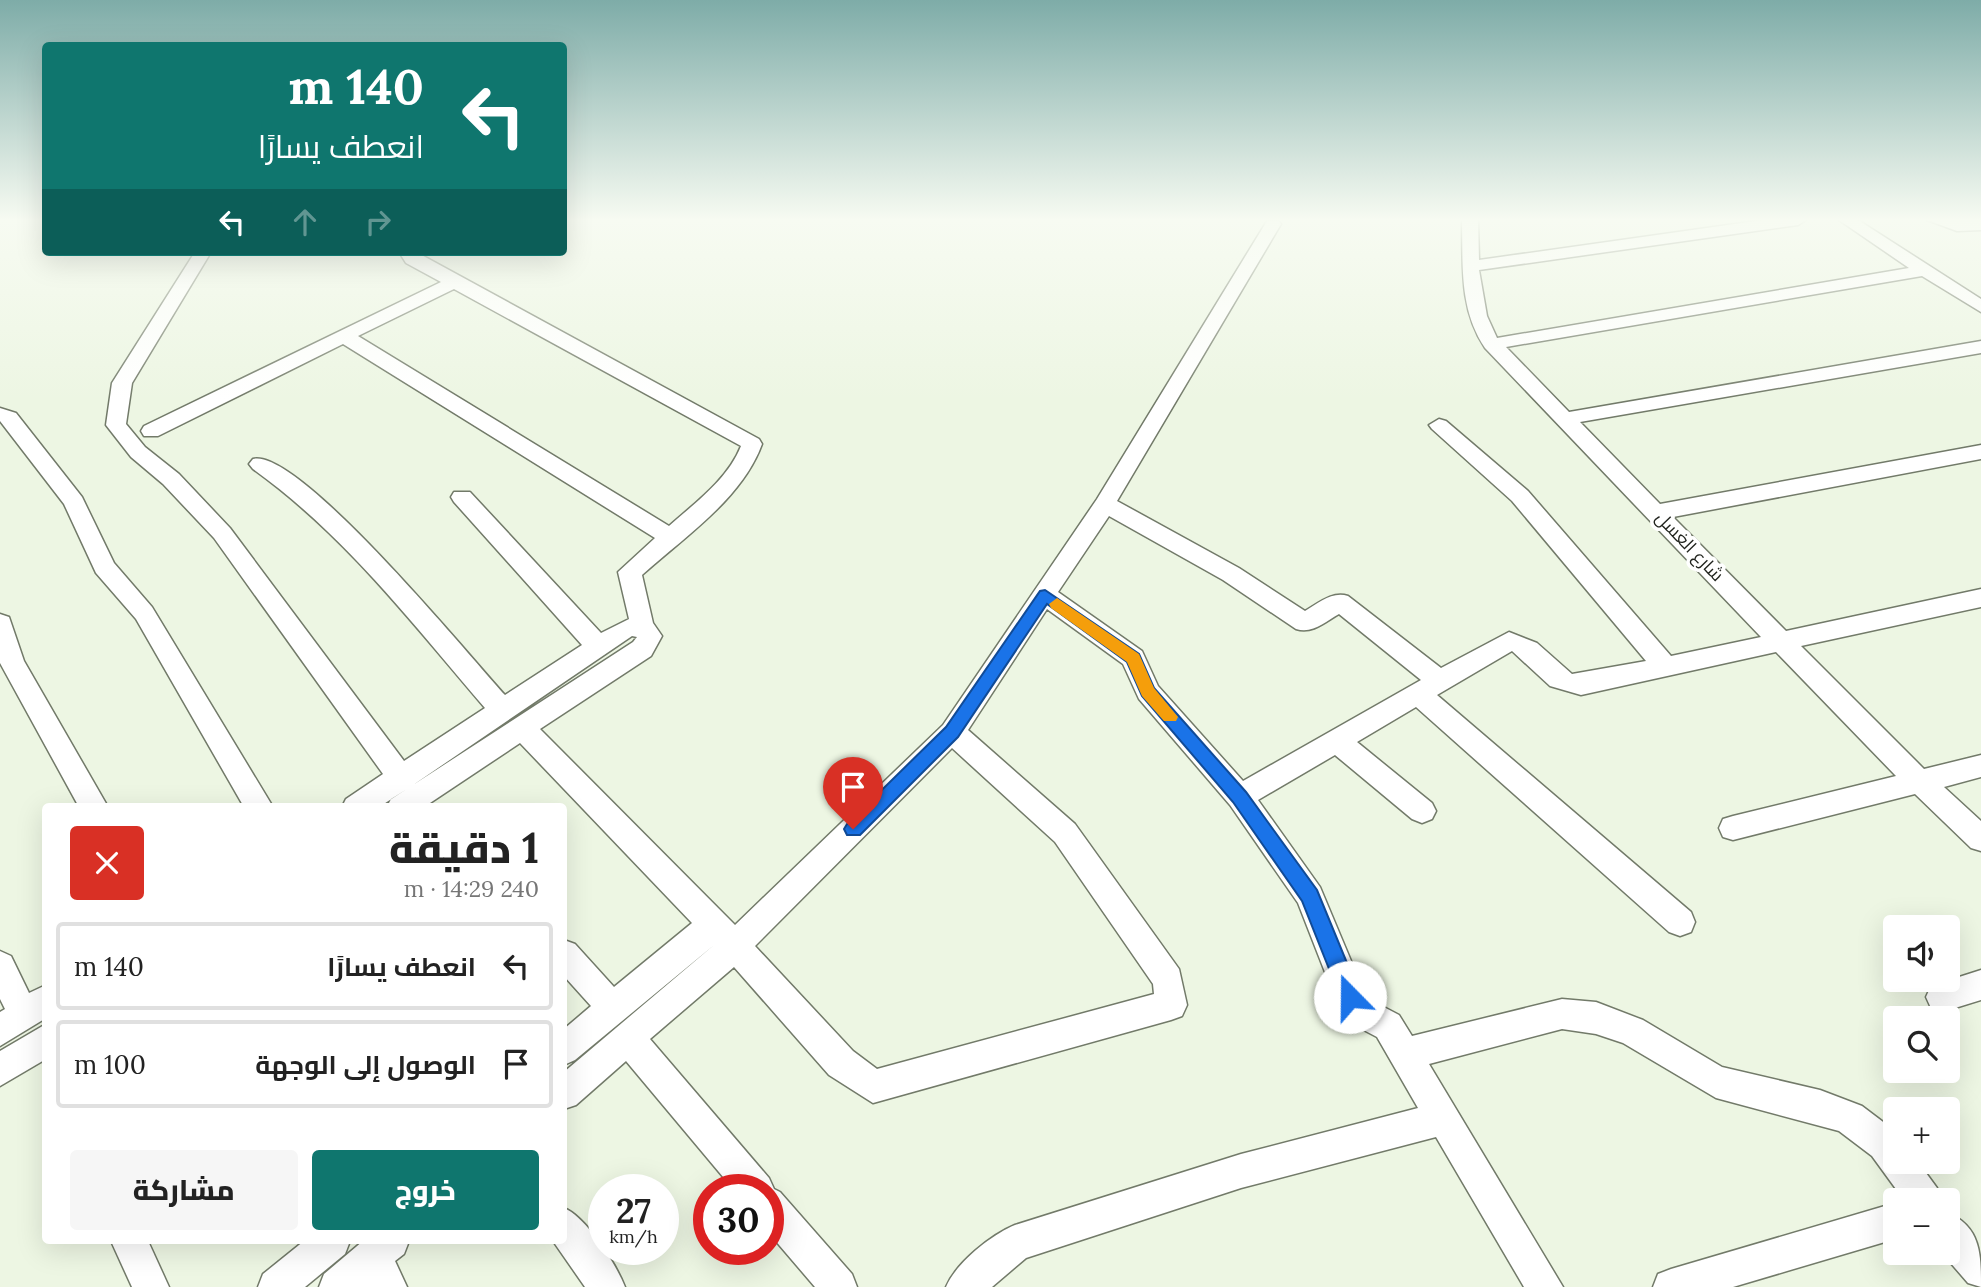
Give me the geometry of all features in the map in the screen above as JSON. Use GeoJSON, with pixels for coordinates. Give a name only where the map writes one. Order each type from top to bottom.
{"type":"FeatureCollection","features":[{"type":"Feature","properties":{"kind":"street"},"geometry":{"type":"LineString","coordinates":[[186,280],[122,383],[116,425],[138,452],[171,479],[222,533],[412,797]]}},
{"type":"Feature","properties":{"kind":"street"},"geometry":{"type":"LineString","coordinates":[[450,280],[752,444],[750,455],[735,476],[630,572],[629,588],[641,612],[641,626],[650,636],[642,649],[512,719]]}},
{"type":"Feature","properties":{"kind":"street"},"geometry":{"type":"LineString","coordinates":[[567,1090],[628,1038],[724,935],[952,732],[1105,504],[1239,280]]}},
{"type":"Feature","properties":{"kind":"street","name":"شارع الغسل"},"geometry":{"type":"LineString","coordinates":[[1472,280],[1473,309],[1482,332],[1492,344],[1658,512],[1880,744],[1981,839]]}},
{"type":"Feature","properties":{"kind":"street"},"geometry":{"type":"LineString","coordinates":[[1492,344],[1870,280]]}},
{"type":"Feature","properties":{"kind":"street"},"geometry":{"type":"LineString","coordinates":[[1938,280],[1981,307]]}},
{"type":"Feature","properties":{"kind":"street"},"geometry":{"type":"LineString","coordinates":[[151,431],[454,282]]}},
{"type":"Feature","properties":{"kind":"street"},"geometry":{"type":"LineString","coordinates":[[344,336],[669,536]]}},
{"type":"Feature","properties":{"kind":"street"},"geometry":{"type":"LineString","coordinates":[[1564,419],[1981,347]]}},
{"type":"Feature","properties":{"kind":"street"},"geometry":{"type":"LineString","coordinates":[[0,414],[9,417],[74,502],[104,567],[144,612],[257,803]]}},
{"type":"Feature","properties":{"kind":"street"},"geometry":{"type":"LineString","coordinates":[[1438,425],[1520,496],[1665,666]]}},
{"type":"Feature","properties":{"kind":"street"},"geometry":{"type":"LineString","coordinates":[[1658,512],[1981,452]]}},
{"type":"Feature","properties":{"kind":"street"},"geometry":{"type":"LineString","coordinates":[[260,464],[294,485],[349,536],[512,719],[724,935],[841,1063],[873,1086],[1171,1005],[1168,979],[1065,833],[952,732]]}},
{"type":"Feature","properties":{"kind":"street"},"geometry":{"type":"LineString","coordinates":[[462,497],[600,648]]}},
{"type":"Feature","properties":{"kind":"street"},"geometry":{"type":"LineString","coordinates":[[1105,504],[1231,574],[1305,623],[1340,601],[1427,687],[1680,922]]}},
{"type":"Feature","properties":{"kind":"street"},"geometry":{"type":"LineString","coordinates":[[1045,595],[1133,658],[1148,692],[1240,797],[1310,896],[1350,997],[1367,1016],[1388,1026],[1545,1287]]}},
{"type":"Feature","properties":{"kind":"street"},"geometry":{"type":"LineString","coordinates":[[1240,797],[1509,641],[1521,643],[1556,680],[1568,686],[1981,598]]}},
{"type":"Feature","properties":{"kind":"street"},"geometry":{"type":"LineString","coordinates":[[0,623],[12,662],[92,803]]}},
{"type":"Feature","properties":{"kind":"street"},"geometry":{"type":"LineString","coordinates":[[378,803],[412,797],[626,628],[641,626]]}},
{"type":"Feature","properties":{"kind":"street"},"geometry":{"type":"LineString","coordinates":[[1336,740],[1422,811]]}},
{"type":"Feature","properties":{"kind":"street"},"geometry":{"type":"LineString","coordinates":[[1733,828],[1981,766]]}},
{"type":"Feature","properties":{"kind":"street"},"geometry":{"type":"LineString","coordinates":[[567,1046],[613,1008],[724,935]]}},
{"type":"Feature","properties":{"kind":"street"},"geometry":{"type":"LineString","coordinates":[[567,957],[613,1008]]}},
{"type":"Feature","properties":{"kind":"street"},"geometry":{"type":"LineString","coordinates":[[0,966],[23,1015]]}},
{"type":"Feature","properties":{"kind":"street"},"geometry":{"type":"LineString","coordinates":[[1942,997],[1981,985]]}},
{"type":"Feature","properties":{"kind":"street"},"geometry":{"type":"LineString","coordinates":[[1406,1055],[1562,1014],[1596,1018],[1632,1031],[1716,1083],[1820,1107],[1850,1118],[1883,1143]]}},
{"type":"Feature","properties":{"kind":"street"},"geometry":{"type":"LineString","coordinates":[[628,1038],[743,1174]]}},
{"type":"Feature","properties":{"kind":"street"},"geometry":{"type":"LineString","coordinates":[[0,1070],[42,1049]]}},
{"type":"Feature","properties":{"kind":"street"},"geometry":{"type":"LineString","coordinates":[[964,1287],[1014,1243],[1241,1171],[1444,1118]]}},
{"type":"Feature","properties":{"kind":"street"},"geometry":{"type":"LineString","coordinates":[[784,1223],[839,1287]]}},
{"type":"Feature","properties":{"kind":"street"},"geometry":{"type":"LineString","coordinates":[[1671,1287],[1883,1225]]}},
{"type":"Feature","properties":{"kind":"street"},"geometry":{"type":"LineString","coordinates":[[567,1230],[607,1287]]}},
{"type":"Feature","properties":{"kind":"street"},"geometry":{"type":"LineString","coordinates":[[130,1244],[151,1287]]}},
{"type":"Feature","properties":{"kind":"street"},"geometry":{"type":"LineString","coordinates":[[276,1287],[328,1244]]}},
{"type":"Feature","properties":{"kind":"street"},"geometry":{"type":"LineString","coordinates":[[1960,1248],[1981,1270]]}},
{"type":"Feature","properties":{"kind":"street"},"geometry":{"type":"LineString","coordinates":[[337,1287],[384,1262]]}},
{"type":"Feature","properties":{"kind":"slow traffic"},"geometry":{"type":"LineString","coordinates":[[1057,604],[1133,658],[1148,692],[1170,717]]}},
{"type":"Feature","properties":{"kind":"route"},"geometry":{"type":"LineString","coordinates":[[853,829],[952,732],[1045,595],[1133,658],[1148,692],[1240,797],[1310,896],[1350,997]]}}]}
